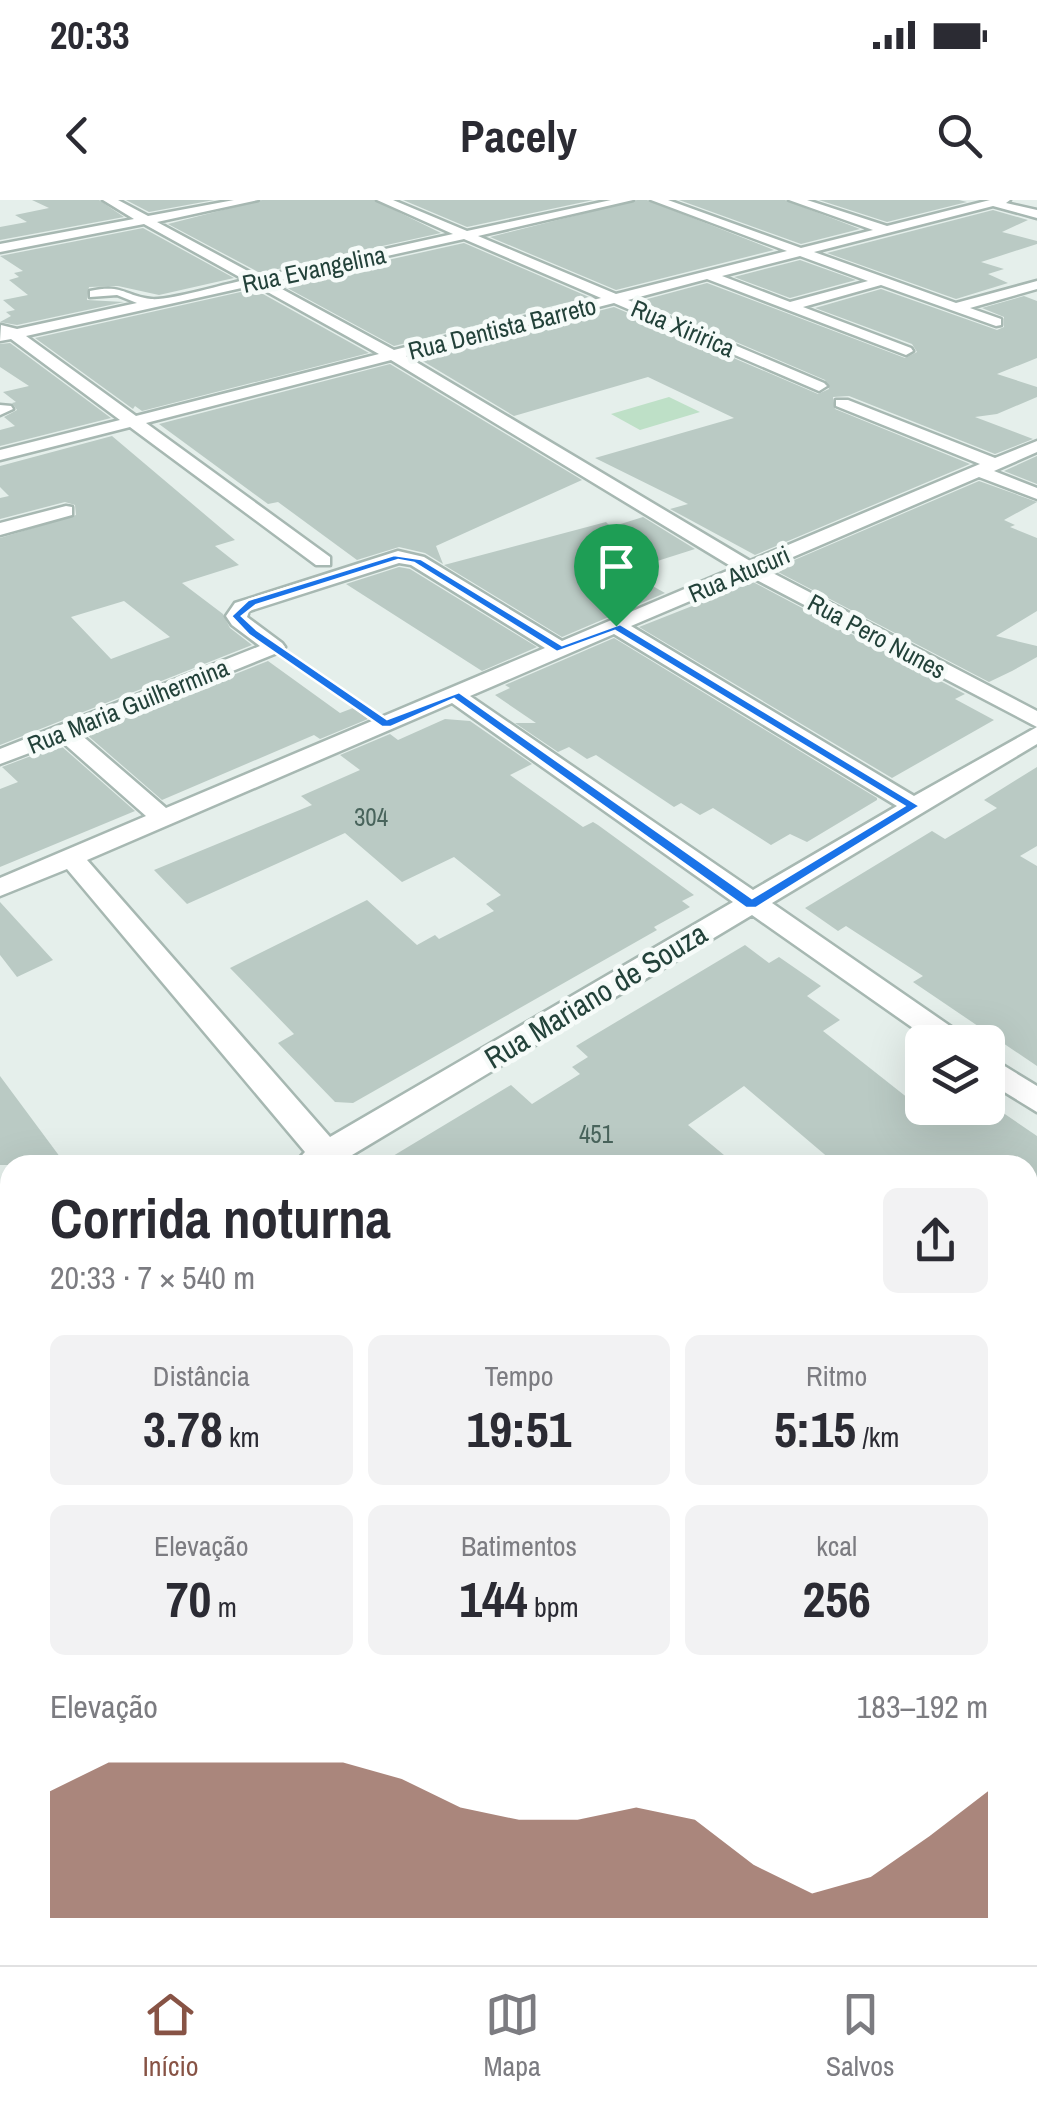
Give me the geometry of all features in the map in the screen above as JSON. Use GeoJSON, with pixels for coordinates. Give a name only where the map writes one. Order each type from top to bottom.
{"type":"FeatureCollection","features":[{"type":"Feature","properties":{"kind":"street","name":"Rua Pero Nunes"},"geometry":{"type":"LineString","coordinates":[[109,200],[394,356],[750,569],[1037,720]]}},
{"type":"Feature","properties":{"kind":"street"},"geometry":{"type":"LineString","coordinates":[[0,248],[252,200]]}},
{"type":"Feature","properties":{"kind":"street","name":"Rua Xiririca"},"geometry":{"type":"LineString","coordinates":[[382,200],[819,386]]}},
{"type":"Feature","properties":{"kind":"street","name":"Rua Evangelina"},"geometry":{"type":"LineString","coordinates":[[5,332],[152,304],[627,200]]}},
{"type":"Feature","properties":{"kind":"street"},"geometry":{"type":"LineString","coordinates":[[657,200],[996,322]]}},
{"type":"Feature","properties":{"kind":"street"},"geometry":{"type":"LineString","coordinates":[[795,200],[886,230]]}},
{"type":"Feature","properties":{"kind":"street"},"geometry":{"type":"LineString","coordinates":[[930,200],[964,210]]}},
{"type":"Feature","properties":{"kind":"street"},"geometry":{"type":"LineString","coordinates":[[998,201],[1037,214]]}},
{"type":"Feature","properties":{"kind":"street","name":"Rua Dentista Barreto"},"geometry":{"type":"LineString","coordinates":[[0,456],[998,201]]}},
{"type":"Feature","properties":{"kind":"street"},"geometry":{"type":"LineString","coordinates":[[708,275],[906,351]]}},
{"type":"Feature","properties":{"kind":"street"},"geometry":{"type":"LineString","coordinates":[[790,306],[882,280]]}},
{"type":"Feature","properties":{"kind":"street"},"geometry":{"type":"LineString","coordinates":[[956,308],[1037,285]]}},
{"type":"Feature","properties":{"kind":"street"},"geometry":{"type":"LineString","coordinates":[[95,294],[118,291],[152,304]]}},
{"type":"Feature","properties":{"kind":"street"},"geometry":{"type":"LineString","coordinates":[[5,332],[323,561]]}},
{"type":"Feature","properties":{"kind":"street"},"geometry":{"type":"LineString","coordinates":[[842,403],[988,467],[1037,494]]}},
{"type":"Feature","properties":{"kind":"street","name":"Rua Atucuri"},"geometry":{"type":"LineString","coordinates":[[0,888],[1037,446]]}},
{"type":"Feature","properties":{"kind":"street"},"geometry":{"type":"LineString","coordinates":[[0,530],[66,510]]}},
{"type":"Feature","properties":{"kind":"street","name":"Rua Maria Guilhermina"},"geometry":{"type":"LineString","coordinates":[[274,647],[239,621],[238,611],[252,602],[393,557],[417,561],[561,649]]}},
{"type":"Feature","properties":{"kind":"street"},"geometry":{"type":"LineString","coordinates":[[616,626],[913,806]]}},
{"type":"Feature","properties":{"kind":"street","name":"Rua Maria Guilhermina"},"geometry":{"type":"LineString","coordinates":[[0,757],[274,647]]}},
{"type":"Feature","properties":{"kind":"street"},"geometry":{"type":"LineString","coordinates":[[455,694],[927,1025]]}},
{"type":"Feature","properties":{"kind":"street"},"geometry":{"type":"LineString","coordinates":[[64,732],[164,819]]}},
{"type":"Feature","properties":{"kind":"street","name":"Rua Mariano de Souza"},"geometry":{"type":"LineString","coordinates":[[335,1155],[1037,734]]}},
{"type":"Feature","properties":{"kind":"street"},"geometry":{"type":"LineString","coordinates":[[71,858],[317,1155]]}},
{"type":"Feature","properties":{"kind":"street"},"geometry":{"type":"LineString","coordinates":[[1005,1078],[1037,1100]]}},
{"type":"Feature","properties":{"kind":"path"},"geometry":{"type":"LineString","coordinates":[[274,647],[386,724]]}},
{"type":"Feature","properties":{"kind":"green space"},"geometry":{"type":"Polygon","coordinates":[[[669,397],[700,412],[640,430],[611,414],[669,397]]]}},
{"type":"Feature","properties":{"kind":"building"},"geometry":{"type":"Polygon","coordinates":[[[32,200],[99,200],[124,217],[0,240],[0,227],[27,222],[15,215],[49,208],[32,200]]]}},
{"type":"Feature","properties":{"kind":"building"},"geometry":{"type":"Polygon","coordinates":[[[126,200],[214,200],[149,212],[126,200]]]}},
{"type":"Feature","properties":{"kind":"building"},"geometry":{"type":"Polygon","coordinates":[[[262,200],[374,200],[441,233],[260,273],[168,224],[262,200]]]}},
{"type":"Feature","properties":{"kind":"building"},"geometry":{"type":"Polygon","coordinates":[[[403,200],[593,200],[467,227],[403,200]]]}},
{"type":"Feature","properties":{"kind":"building"},"geometry":{"type":"Polygon","coordinates":[[[647,200],[774,250],[616,290],[490,237],[647,200]]]}},
{"type":"Feature","properties":{"kind":"building"},"geometry":{"type":"Polygon","coordinates":[[[679,200],[785,200],[860,229],[801,244],[679,200]]]}},
{"type":"Feature","properties":{"kind":"building"},"geometry":{"type":"Polygon","coordinates":[[[819,200],[959,200],[967,202],[887,222],[819,200]]]}},
{"type":"Feature","properties":{"kind":"building"},"geometry":{"type":"Polygon","coordinates":[[[993,210],[1028,220],[1002,232],[1037,244],[981,262],[1004,269],[988,274],[1008,283],[956,299],[827,253],[993,210]]]}},
{"type":"Feature","properties":{"kind":"building"},"geometry":{"type":"Polygon","coordinates":[[[143,228],[234,278],[159,295],[118,286],[89,287],[87,300],[124,302],[17,325],[0,322],[11,316],[6,312],[15,310],[3,300],[28,295],[9,280],[19,277],[14,273],[23,271],[0,256],[143,228]]]}},
{"type":"Feature","properties":{"kind":"building"},"geometry":{"type":"Polygon","coordinates":[[[464,243],[589,297],[394,346],[280,284],[464,243]]]}},
{"type":"Feature","properties":{"kind":"building"},"geometry":{"type":"Polygon","coordinates":[[[800,260],[856,280],[790,298],[734,277],[800,260]]]}},
{"type":"Feature","properties":{"kind":"building"},"geometry":{"type":"Polygon","coordinates":[[[707,283],[905,358],[917,352],[912,344],[815,308],[881,289],[997,330],[1004,327],[1004,317],[982,308],[1024,296],[1037,301],[1037,358],[997,374],[1037,387],[1037,397],[997,414],[975,417],[1033,439],[995,454],[849,396],[833,397],[835,409],[970,464],[755,555],[670,509],[688,504],[595,458],[734,418],[648,377],[514,416],[416,357],[614,307],[818,394],[829,389],[825,380],[640,301],[707,283]]]}},
{"type":"Feature","properties":{"kind":"building"},"geometry":{"type":"Polygon","coordinates":[[[254,289],[369,353],[142,411],[135,406],[133,409],[35,338],[254,289]]]}},
{"type":"Feature","properties":{"kind":"building"},"geometry":{"type":"Polygon","coordinates":[[[10,343],[111,418],[0,446],[0,430],[15,426],[4,417],[17,410],[12,403],[16,402],[3,392],[29,386],[0,367],[0,344],[10,343]]]}},
{"type":"Feature","properties":{"kind":"building"},"geometry":{"type":"Polygon","coordinates":[[[390,364],[582,480],[436,546],[443,564],[425,553],[399,547],[357,560],[278,502],[268,504],[159,424],[390,364]]]}},
{"type":"Feature","properties":{"kind":"building"},"geometry":{"type":"Polygon","coordinates":[[[112,436],[235,540],[215,546],[239,565],[182,583],[223,614],[230,628],[252,645],[0,745],[0,538],[76,515],[75,505],[65,502],[0,519],[0,498],[9,496],[0,487],[0,466],[112,436]],[[124,601],[71,617],[111,659],[170,637],[124,601]]]}},
{"type":"Feature","properties":{"kind":"building"},"geometry":{"type":"Polygon","coordinates":[[[1037,456],[1037,484],[1004,471],[1037,456]]]}},
{"type":"Feature","properties":{"kind":"building"},"geometry":{"type":"Polygon","coordinates":[[[979,481],[1037,502],[1004,520],[1015,525],[1010,527],[1037,538],[1037,611],[996,636],[1037,646],[1037,657],[989,682],[778,572],[783,570],[778,567],[979,481]]]}},
{"type":"Feature","properties":{"kind":"building"},"geometry":{"type":"Polygon","coordinates":[[[643,517],[695,549],[626,571],[665,593],[562,637],[444,565],[606,522],[611,527],[643,517]]]}},
{"type":"Feature","properties":{"kind":"building"},"geometry":{"type":"Polygon","coordinates":[[[399,567],[410,569],[537,647],[482,671],[346,584],[399,567]]]}},
{"type":"Feature","properties":{"kind":"building"},"geometry":{"type":"Polygon","coordinates":[[[753,582],[965,694],[955,699],[994,720],[892,778],[639,627],[753,582]]]}},
{"type":"Feature","properties":{"kind":"building"},"geometry":{"type":"Polygon","coordinates":[[[614,638],[877,800],[807,842],[790,834],[771,845],[713,808],[700,815],[681,803],[674,807],[596,755],[587,759],[569,747],[558,752],[515,723],[536,723],[495,695],[510,688],[505,685],[614,638]]]}},
{"type":"Feature","properties":{"kind":"building"},"geometry":{"type":"Polygon","coordinates":[[[268,661],[340,713],[353,708],[368,719],[320,739],[314,735],[162,800],[86,734],[268,661]]]}},
{"type":"Feature","properties":{"kind":"building"},"geometry":{"type":"Polygon","coordinates":[[[445,719],[470,721],[532,764],[510,775],[583,827],[593,822],[598,825],[694,895],[682,901],[690,907],[654,927],[657,930],[353,1103],[335,1102],[278,1043],[294,1034],[230,968],[367,900],[417,945],[435,935],[439,939],[494,911],[486,904],[501,895],[454,857],[402,882],[345,833],[187,904],[154,870],[312,805],[301,796],[360,770],[340,755],[390,734],[398,740],[445,719]]]}},
{"type":"Feature","properties":{"kind":"building"},"geometry":{"type":"Polygon","coordinates":[[[60,745],[135,811],[0,867],[0,789],[18,782],[2,767],[60,745]]]}},
{"type":"Feature","properties":{"kind":"building"},"geometry":{"type":"Polygon","coordinates":[[[1037,767],[1037,846],[1020,856],[1037,866],[1037,1066],[1005,1044],[1005,1025],[976,1025],[913,982],[923,976],[846,926],[838,931],[805,908],[932,831],[945,839],[997,808],[984,800],[1037,767]]]}},
{"type":"Feature","properties":{"kind":"building"},"geometry":{"type":"Polygon","coordinates":[[[0,902],[53,960],[17,977],[0,955],[0,902]]]}},
{"type":"Feature","properties":{"kind":"building"},"geometry":{"type":"Polygon","coordinates":[[[745,945],[769,963],[779,957],[821,986],[807,996],[840,1020],[823,1031],[905,1096],[905,1125],[1005,1125],[1005,1114],[1037,1136],[1037,1155],[825,1155],[744,1086],[688,1125],[724,1155],[395,1155],[511,1085],[532,1104],[580,1074],[572,1067],[588,1057],[576,1046],[745,945]]]}},
{"type":"Feature","properties":{"kind":"building"},"geometry":{"type":"Polygon","coordinates":[[[0,1076],[59,1155],[0,1155],[0,1076]]]}},
{"type":"Feature","properties":{"kind":"route"},"geometry":{"type":"LineString","coordinates":[[398,557],[417,561],[561,649],[616,626],[913,806],[751,904],[455,694],[386,724],[253,632],[236,616],[252,602],[398,557]]}}]}
